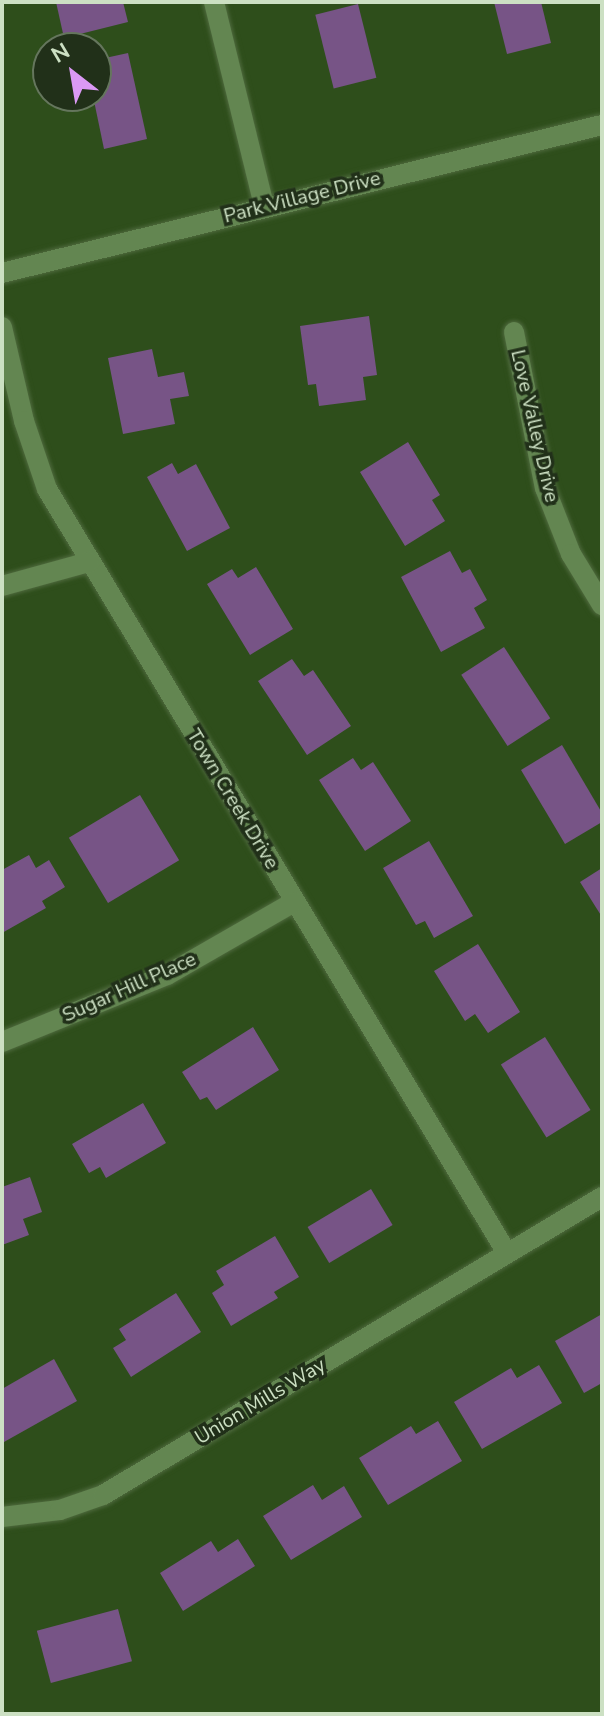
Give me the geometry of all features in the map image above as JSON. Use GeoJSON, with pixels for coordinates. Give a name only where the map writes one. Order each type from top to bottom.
{"type":"FeatureCollection","features":[{"type":"Feature","properties":{"kind":"street"},"geometry":{"type":"LineString","coordinates":[[214,2],[264,205]]}},
{"type":"Feature","properties":{"kind":"street","name":"Park Village Drive"},"geometry":{"type":"LineString","coordinates":[[2,273],[264,205],[602,125]]}},
{"type":"Feature","properties":{"kind":"street","name":"Town Creek Drive"},"geometry":{"type":"LineString","coordinates":[[2,327],[24,421],[47,489],[507,1253]]}},
{"type":"Feature","properties":{"kind":"street","name":"Love Valley Drive"},"geometry":{"type":"LineString","coordinates":[[514,332],[545,488],[571,554],[602,605]]}},
{"type":"Feature","properties":{"kind":"street"},"geometry":{"type":"LineString","coordinates":[[2,586],[89,562]]}},
{"type":"Feature","properties":{"kind":"street","name":"Sugar Hill Place"},"geometry":{"type":"LineString","coordinates":[[2,1042],[167,975],[294,902]]}},
{"type":"Feature","properties":{"kind":"street"},"geometry":{"type":"LineString","coordinates":[[507,1253],[602,1197]]}},
{"type":"Feature","properties":{"kind":"street","name":"Union Mills Way"},"geometry":{"type":"LineString","coordinates":[[2,1517],[60,1510],[103,1495],[507,1253]]}},
{"type":"Feature","properties":{"kind":"building"},"geometry":{"type":"Polygon","coordinates":[[[56,2],[123,2],[128,22],[88,32],[63,32],[56,2]]]}},
{"type":"Feature","properties":{"kind":"building"},"geometry":{"type":"Polygon","coordinates":[[[494,2],[541,2],[551,43],[507,54],[494,2]]]}},
{"type":"Feature","properties":{"kind":"building"},"geometry":{"type":"Polygon","coordinates":[[[358,4],[376,78],[334,88],[315,15],[358,4]]]}},
{"type":"Feature","properties":{"kind":"building"},"geometry":{"type":"Polygon","coordinates":[[[128,53],[147,139],[104,149],[96,112],[112,112],[112,56],[128,53]]]}},
{"type":"Feature","properties":{"kind":"building"},"geometry":{"type":"Polygon","coordinates":[[[369,316],[377,375],[363,377],[366,400],[319,406],[316,384],[308,385],[300,326],[369,316]]]}},
{"type":"Feature","properties":{"kind":"building"},"geometry":{"type":"Polygon","coordinates":[[[152,349],[158,377],[184,372],[189,396],[170,399],[175,424],[123,434],[108,358],[152,349]]]}},
{"type":"Feature","properties":{"kind":"building"},"geometry":{"type":"Polygon","coordinates":[[[408,442],[440,495],[432,500],[445,521],[405,546],[360,472],[408,442]]]}},
{"type":"Feature","properties":{"kind":"building"},"geometry":{"type":"Polygon","coordinates":[[[172,463],[178,474],[196,464],[230,528],[187,551],[147,477],[172,463]]]}},
{"type":"Feature","properties":{"kind":"building"},"geometry":{"type":"Polygon","coordinates":[[[450,551],[462,573],[470,569],[487,600],[474,608],[485,628],[441,652],[401,577],[450,551]]]}},
{"type":"Feature","properties":{"kind":"building"},"geometry":{"type":"Polygon","coordinates":[[[256,567],[293,629],[250,655],[207,584],[232,569],[238,578],[256,567]]]}},
{"type":"Feature","properties":{"kind":"building"},"geometry":{"type":"Polygon","coordinates":[[[504,647],[550,718],[508,746],[461,675],[504,647]]]}},
{"type":"Feature","properties":{"kind":"building"},"geometry":{"type":"Polygon","coordinates":[[[292,659],[304,676],[313,670],[351,726],[307,755],[258,681],[292,659]]]}},
{"type":"Feature","properties":{"kind":"building"},"geometry":{"type":"Polygon","coordinates":[[[562,745],[602,813],[602,822],[565,844],[521,770],[562,745]]]}},
{"type":"Feature","properties":{"kind":"building"},"geometry":{"type":"Polygon","coordinates":[[[353,758],[361,770],[373,762],[411,821],[365,851],[319,780],[353,758]]]}},
{"type":"Feature","properties":{"kind":"building"},"geometry":{"type":"Polygon","coordinates":[[[140,795],[179,860],[108,903],[69,838],[140,795]]]}},
{"type":"Feature","properties":{"kind":"building"},"geometry":{"type":"Polygon","coordinates":[[[429,841],[473,916],[434,938],[425,921],[416,925],[383,868],[429,841]]]}},
{"type":"Feature","properties":{"kind":"building"},"geometry":{"type":"Polygon","coordinates":[[[29,855],[36,868],[49,860],[65,887],[42,901],[46,908],[2,933],[2,870],[29,855]]]}},
{"type":"Feature","properties":{"kind":"building"},"geometry":{"type":"Polygon","coordinates":[[[602,868],[602,917],[580,882],[602,868]]]}},
{"type":"Feature","properties":{"kind":"building"},"geometry":{"type":"Polygon","coordinates":[[[478,944],[520,1012],[488,1033],[475,1014],[465,1021],[434,971],[478,944]]]}},
{"type":"Feature","properties":{"kind":"building"},"geometry":{"type":"Polygon","coordinates":[[[253,1027],[279,1070],[216,1110],[207,1097],[200,1100],[182,1072],[253,1027]]]}},
{"type":"Feature","properties":{"kind":"building"},"geometry":{"type":"Polygon","coordinates":[[[545,1037],[591,1110],[546,1137],[501,1065],[545,1037]]]}},
{"type":"Feature","properties":{"kind":"building"},"geometry":{"type":"Polygon","coordinates":[[[143,1103],[166,1143],[106,1178],[100,1167],[89,1173],[72,1144],[143,1103]]]}},
{"type":"Feature","properties":{"kind":"building"},"geometry":{"type":"Polygon","coordinates":[[[30,1177],[42,1212],[23,1219],[29,1235],[2,1245],[2,1187],[30,1177]]]}},
{"type":"Feature","properties":{"kind":"building"},"geometry":{"type":"Polygon","coordinates":[[[371,1189],[393,1225],[329,1263],[308,1227],[371,1189]]]}},
{"type":"Feature","properties":{"kind":"building"},"geometry":{"type":"Polygon","coordinates":[[[275,1236],[299,1277],[274,1292],[278,1298],[231,1326],[212,1293],[224,1285],[216,1271],[275,1236]]]}},
{"type":"Feature","properties":{"kind":"building"},"geometry":{"type":"Polygon","coordinates":[[[176,1293],[201,1332],[131,1377],[113,1348],[126,1340],[119,1329],[176,1293]]]}},
{"type":"Feature","properties":{"kind":"building"},"geometry":{"type":"Polygon","coordinates":[[[602,1314],[602,1383],[584,1393],[555,1341],[602,1314]]]}},
{"type":"Feature","properties":{"kind":"building"},"geometry":{"type":"Polygon","coordinates":[[[54,1359],[77,1401],[4,1442],[2,1389],[54,1359]]]}},
{"type":"Feature","properties":{"kind":"building"},"geometry":{"type":"Polygon","coordinates":[[[539,1365],[562,1403],[482,1449],[454,1402],[511,1368],[517,1378],[539,1365]]]}},
{"type":"Feature","properties":{"kind":"building"},"geometry":{"type":"Polygon","coordinates":[[[438,1421],[462,1461],[388,1505],[359,1458],[411,1426],[416,1434],[438,1421]]]}},
{"type":"Feature","properties":{"kind":"building"},"geometry":{"type":"Polygon","coordinates":[[[313,1485],[322,1500],[344,1486],[362,1517],[291,1560],[263,1516],[313,1485]]]}},
{"type":"Feature","properties":{"kind":"building"},"geometry":{"type":"Polygon","coordinates":[[[238,1539],[255,1566],[183,1611],[160,1573],[211,1541],[218,1552],[238,1539]]]}},
{"type":"Feature","properties":{"kind":"building"},"geometry":{"type":"Polygon","coordinates":[[[118,1609],[132,1661],[51,1683],[37,1631],[118,1609]]]}}]}
